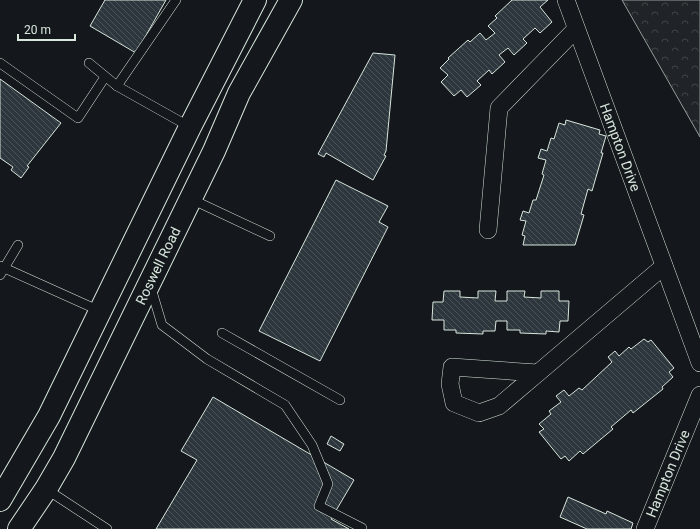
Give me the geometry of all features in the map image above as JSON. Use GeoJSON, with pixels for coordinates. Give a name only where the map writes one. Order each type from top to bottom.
{"type":"FeatureCollection","features":[{"type":"Feature","properties":{"kind":"main road"},"geometry":{"type":"LineString","coordinates":[[0,499],[49,416],[190,127],[255,0]]}},
{"type":"Feature","properties":{"kind":"main road","name":"Roswell Road"},"geometry":{"type":"LineString","coordinates":[[19,529],[46,489],[64,458],[191,199],[239,93],[291,0]]}},
{"type":"Feature","properties":{"kind":"street","name":"Hampton Drive"},"geometry":{"type":"LineString","coordinates":[[566,0],[700,363]]}},
{"type":"Feature","properties":{"kind":"street"},"geometry":{"type":"LineString","coordinates":[[488,230],[499,108],[576,29]]}},
{"type":"Feature","properties":{"kind":"street"},"geometry":{"type":"LineString","coordinates":[[538,373],[452,367],[450,384],[454,402],[479,413],[499,406],[538,373],[664,266]]}},
{"type":"Feature","properties":{"kind":"street","name":"Hampton Drive"},"geometry":{"type":"LineString","coordinates":[[645,529],[700,395]]}},
{"type":"Feature","properties":{"kind":"lane"},"geometry":{"type":"LineString","coordinates":[[117,86],[176,0]]}},
{"type":"Feature","properties":{"kind":"lane"},"geometry":{"type":"LineString","coordinates":[[0,63],[78,118],[105,77]]}},
{"type":"Feature","properties":{"kind":"lane"},"geometry":{"type":"LineString","coordinates":[[88,63],[117,86],[190,127]]}},
{"type":"Feature","properties":{"kind":"lane"},"geometry":{"type":"LineString","coordinates":[[191,199],[270,236]]}},
{"type":"Feature","properties":{"kind":"lane"},"geometry":{"type":"LineString","coordinates":[[18,245],[1,270],[101,312]]}},
{"type":"Feature","properties":{"kind":"lane"},"geometry":{"type":"LineString","coordinates":[[150,284],[162,325],[207,359],[285,405],[312,445],[328,484],[319,506],[362,528]]}},
{"type":"Feature","properties":{"kind":"lane"},"geometry":{"type":"LineString","coordinates":[[222,333],[340,400]]}},
{"type":"Feature","properties":{"kind":"lane"},"geometry":{"type":"LineString","coordinates":[[46,489],[107,529]]}},
{"type":"Feature","properties":{"kind":"green space"},"geometry":{"type":"Polygon","coordinates":[[[622,0],[700,0],[700,137],[622,0]]]}},
{"type":"Feature","properties":{"kind":"building"},"geometry":{"type":"Polygon","coordinates":[[[105,0],[166,0],[136,53],[90,26],[105,0]]]}},
{"type":"Feature","properties":{"kind":"building"},"geometry":{"type":"Polygon","coordinates":[[[512,0],[548,0],[540,7],[552,22],[540,33],[535,28],[523,39],[527,43],[514,55],[508,48],[499,55],[505,62],[492,74],[489,70],[477,81],[481,85],[467,97],[461,90],[454,96],[441,82],[448,75],[440,68],[449,59],[448,58],[468,40],[470,42],[480,33],[486,40],[495,33],[488,26],[497,18],[495,16],[512,0]]]}},
{"type":"Feature","properties":{"kind":"building"},"geometry":{"type":"Polygon","coordinates":[[[373,53],[395,55],[386,151],[384,155],[386,156],[373,180],[326,153],[324,157],[318,154],[373,53]]]}},
{"type":"Feature","properties":{"kind":"building"},"geometry":{"type":"Polygon","coordinates":[[[0,79],[61,123],[27,166],[29,167],[21,178],[11,170],[13,167],[0,158],[0,79]]]}},
{"type":"Feature","properties":{"kind":"building"},"geometry":{"type":"Polygon","coordinates":[[[566,120],[600,130],[599,134],[606,136],[601,153],[603,153],[592,191],[588,189],[581,214],[584,215],[575,245],[523,245],[525,236],[522,235],[526,221],[520,220],[523,211],[529,213],[533,200],[536,200],[544,175],[542,174],[546,160],[538,158],[541,149],[547,151],[551,138],[554,139],[559,123],[565,125],[566,120]]]}},
{"type":"Feature","properties":{"kind":"building"},"geometry":{"type":"Polygon","coordinates":[[[336,180],[388,206],[379,222],[388,227],[320,361],[259,331],[336,180]]]}},
{"type":"Feature","properties":{"kind":"building"},"geometry":{"type":"Polygon","coordinates":[[[444,291],[460,291],[460,297],[478,298],[478,291],[496,291],[495,301],[507,301],[507,291],[525,291],[524,297],[541,298],[541,291],[559,291],[559,301],[569,301],[568,321],[560,321],[559,332],[546,331],[546,334],[520,333],[520,330],[507,330],[507,321],[496,321],[495,331],[483,331],[483,334],[456,333],[456,330],[444,330],[444,320],[432,320],[433,302],[443,302],[444,291]]]}},
{"type":"Feature","properties":{"kind":"building"},"geometry":{"type":"Polygon","coordinates":[[[644,339],[648,342],[651,340],[674,368],[669,372],[673,377],[662,387],[663,389],[633,413],[631,410],[611,427],[613,429],[583,454],[580,451],[569,461],[565,456],[561,459],[539,432],[544,429],[539,424],[551,414],[549,411],[561,402],[556,396],[564,390],[569,396],[579,388],[582,390],[612,362],[608,357],[615,351],[619,356],[629,347],[631,349],[644,339]]]}},
{"type":"Feature","properties":{"kind":"building"},"geometry":{"type":"Polygon","coordinates":[[[213,397],[354,480],[331,519],[349,529],[156,529],[197,460],[181,451],[213,397]]]}},
{"type":"Feature","properties":{"kind":"building"},"geometry":{"type":"Polygon","coordinates":[[[331,436],[344,444],[340,451],[327,444],[331,436]]]}},
{"type":"Feature","properties":{"kind":"building"},"geometry":{"type":"Polygon","coordinates":[[[568,497],[606,514],[607,511],[633,523],[631,529],[587,529],[560,517],[568,497]]]}}]}
